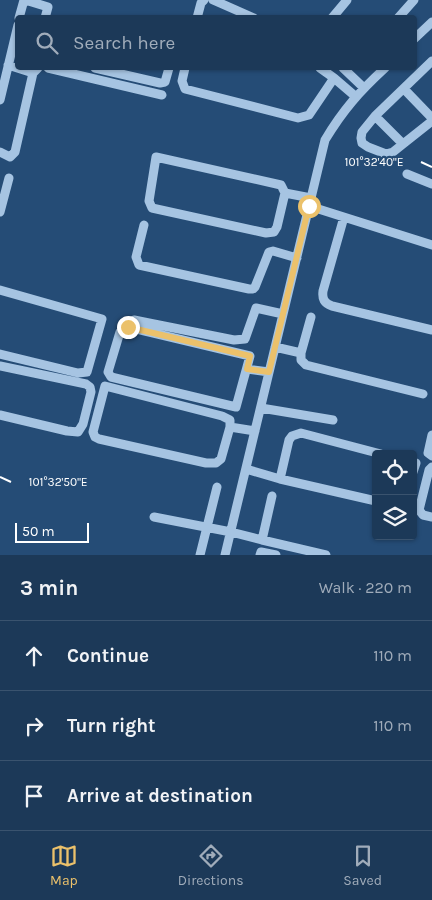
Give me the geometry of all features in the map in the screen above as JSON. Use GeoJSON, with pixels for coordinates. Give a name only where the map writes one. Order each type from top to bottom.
{"type":"FeatureCollection","features":[{"type":"Feature","properties":{"kind":"street"},"geometry":{"type":"LineString","coordinates":[[20,15],[24,0],[48,7],[46,15]]}},
{"type":"Feature","properties":{"kind":"street"},"geometry":{"type":"LineString","coordinates":[[198,15],[201,3],[204,0]]}},
{"type":"Feature","properties":{"kind":"street"},"geometry":{"type":"LineString","coordinates":[[213,0],[247,15]]}},
{"type":"Feature","properties":{"kind":"street"},"geometry":{"type":"LineString","coordinates":[[334,15],[347,0]]}},
{"type":"Feature","properties":{"kind":"street"},"geometry":{"type":"LineString","coordinates":[[401,15],[414,0]]}},
{"type":"Feature","properties":{"kind":"street"},"geometry":{"type":"LineString","coordinates":[[417,36],[432,22]]}},
{"type":"Feature","properties":{"kind":"street"},"geometry":{"type":"LineString","coordinates":[[0,100],[2,85],[15,37]]}},
{"type":"Feature","properties":{"kind":"street"},"geometry":{"type":"LineString","coordinates":[[404,89],[432,120],[393,152],[386,154],[362,143],[362,132],[376,116],[432,61]]}},
{"type":"Feature","properties":{"kind":"street"},"geometry":{"type":"LineString","coordinates":[[8,65],[15,66]]}},
{"type":"Feature","properties":{"kind":"street"},"geometry":{"type":"LineString","coordinates":[[0,152],[10,157],[15,152],[35,70]]}},
{"type":"Feature","properties":{"kind":"street"},"geometry":{"type":"LineString","coordinates":[[56,70],[162,95]]}},
{"type":"Feature","properties":{"kind":"street"},"geometry":{"type":"LineString","coordinates":[[104,70],[160,83],[165,82],[168,70]]}},
{"type":"Feature","properties":{"kind":"street"},"geometry":{"type":"LineString","coordinates":[[184,70],[182,80],[185,88],[298,118],[309,115],[334,78]]}},
{"type":"Feature","properties":{"kind":"street"},"geometry":{"type":"LineString","coordinates":[[323,70],[355,96]]}},
{"type":"Feature","properties":{"kind":"street"},"geometry":{"type":"LineString","coordinates":[[347,70],[364,88]]}},
{"type":"Feature","properties":{"kind":"street"},"geometry":{"type":"LineString","coordinates":[[225,555],[325,140],[336,121],[355,96],[380,70]]}},
{"type":"Feature","properties":{"kind":"street"},"geometry":{"type":"LineString","coordinates":[[376,116],[404,144]]}},
{"type":"Feature","properties":{"kind":"street"},"geometry":{"type":"LineString","coordinates":[[285,193],[277,227],[274,232],[266,233],[152,208],[148,201],[156,157],[281,185],[285,193],[344,216],[432,245]]}},
{"type":"Feature","properties":{"kind":"street"},"geometry":{"type":"LineString","coordinates":[[407,174],[432,184]]}},
{"type":"Feature","properties":{"kind":"street"},"geometry":{"type":"LineString","coordinates":[[0,212],[9,178]]}},
{"type":"Feature","properties":{"kind":"street"},"geometry":{"type":"LineString","coordinates":[[344,216],[323,291],[322,297],[324,301],[332,306],[432,330]]}},
{"type":"Feature","properties":{"kind":"street"},"geometry":{"type":"LineString","coordinates":[[144,225],[136,258],[139,265],[249,289],[255,287],[269,252],[273,251],[297,258]]}},
{"type":"Feature","properties":{"kind":"street"},"geometry":{"type":"LineString","coordinates":[[0,290],[102,319],[87,372],[78,374],[0,354]]}},
{"type":"Feature","properties":{"kind":"street"},"geometry":{"type":"LineString","coordinates":[[134,320],[234,340],[245,339],[256,308],[283,314]]}},
{"type":"Feature","properties":{"kind":"street"},"geometry":{"type":"LineString","coordinates":[[311,317],[301,353],[301,360],[306,365],[423,394]]}},
{"type":"Feature","properties":{"kind":"street"},"geometry":{"type":"LineString","coordinates":[[128,327],[250,356],[247,369],[236,407],[111,377],[108,372],[120,332],[128,327]]}},
{"type":"Feature","properties":{"kind":"street"},"geometry":{"type":"LineString","coordinates":[[275,347],[301,353]]}},
{"type":"Feature","properties":{"kind":"street"},"geometry":{"type":"LineString","coordinates":[[0,366],[86,384],[90,387],[91,392],[84,424],[78,432],[0,415]]}},
{"type":"Feature","properties":{"kind":"street"},"geometry":{"type":"LineString","coordinates":[[247,369],[269,372]]}},
{"type":"Feature","properties":{"kind":"street"},"geometry":{"type":"LineString","coordinates":[[105,386],[222,416],[230,420],[230,427],[221,459],[216,463],[206,463],[99,439],[95,437],[93,432],[105,386]]}},
{"type":"Feature","properties":{"kind":"street"},"geometry":{"type":"LineString","coordinates":[[261,408],[333,420]]}},
{"type":"Feature","properties":{"kind":"street"},"geometry":{"type":"LineString","coordinates":[[230,427],[255,431]]}},
{"type":"Feature","properties":{"kind":"street"},"geometry":{"type":"LineString","coordinates":[[280,479],[289,440],[292,436],[300,433],[372,452]]}},
{"type":"Feature","properties":{"kind":"street"},"geometry":{"type":"LineString","coordinates":[[432,435],[428,453],[432,456]]}},
{"type":"Feature","properties":{"kind":"street"},"geometry":{"type":"LineString","coordinates":[[432,467],[429,470],[419,510],[423,515],[432,517]]}},
{"type":"Feature","properties":{"kind":"street"},"geometry":{"type":"LineString","coordinates":[[246,469],[280,479],[372,500]]}},
{"type":"Feature","properties":{"kind":"street"},"geometry":{"type":"LineString","coordinates":[[200,555],[217,487]]}},
{"type":"Feature","properties":{"kind":"street"},"geometry":{"type":"LineString","coordinates":[[262,540],[272,496]]}},
{"type":"Feature","properties":{"kind":"street"},"geometry":{"type":"LineString","coordinates":[[154,517],[231,532],[326,555]]}},
{"type":"Feature","properties":{"kind":"street"},"geometry":{"type":"LineString","coordinates":[[260,555],[261,552],[276,555]]}},
{"type":"Feature","properties":{"kind":"route"},"geometry":{"type":"LineString","coordinates":[[128,327],[250,356],[247,369],[269,372],[309,206]]}}]}
